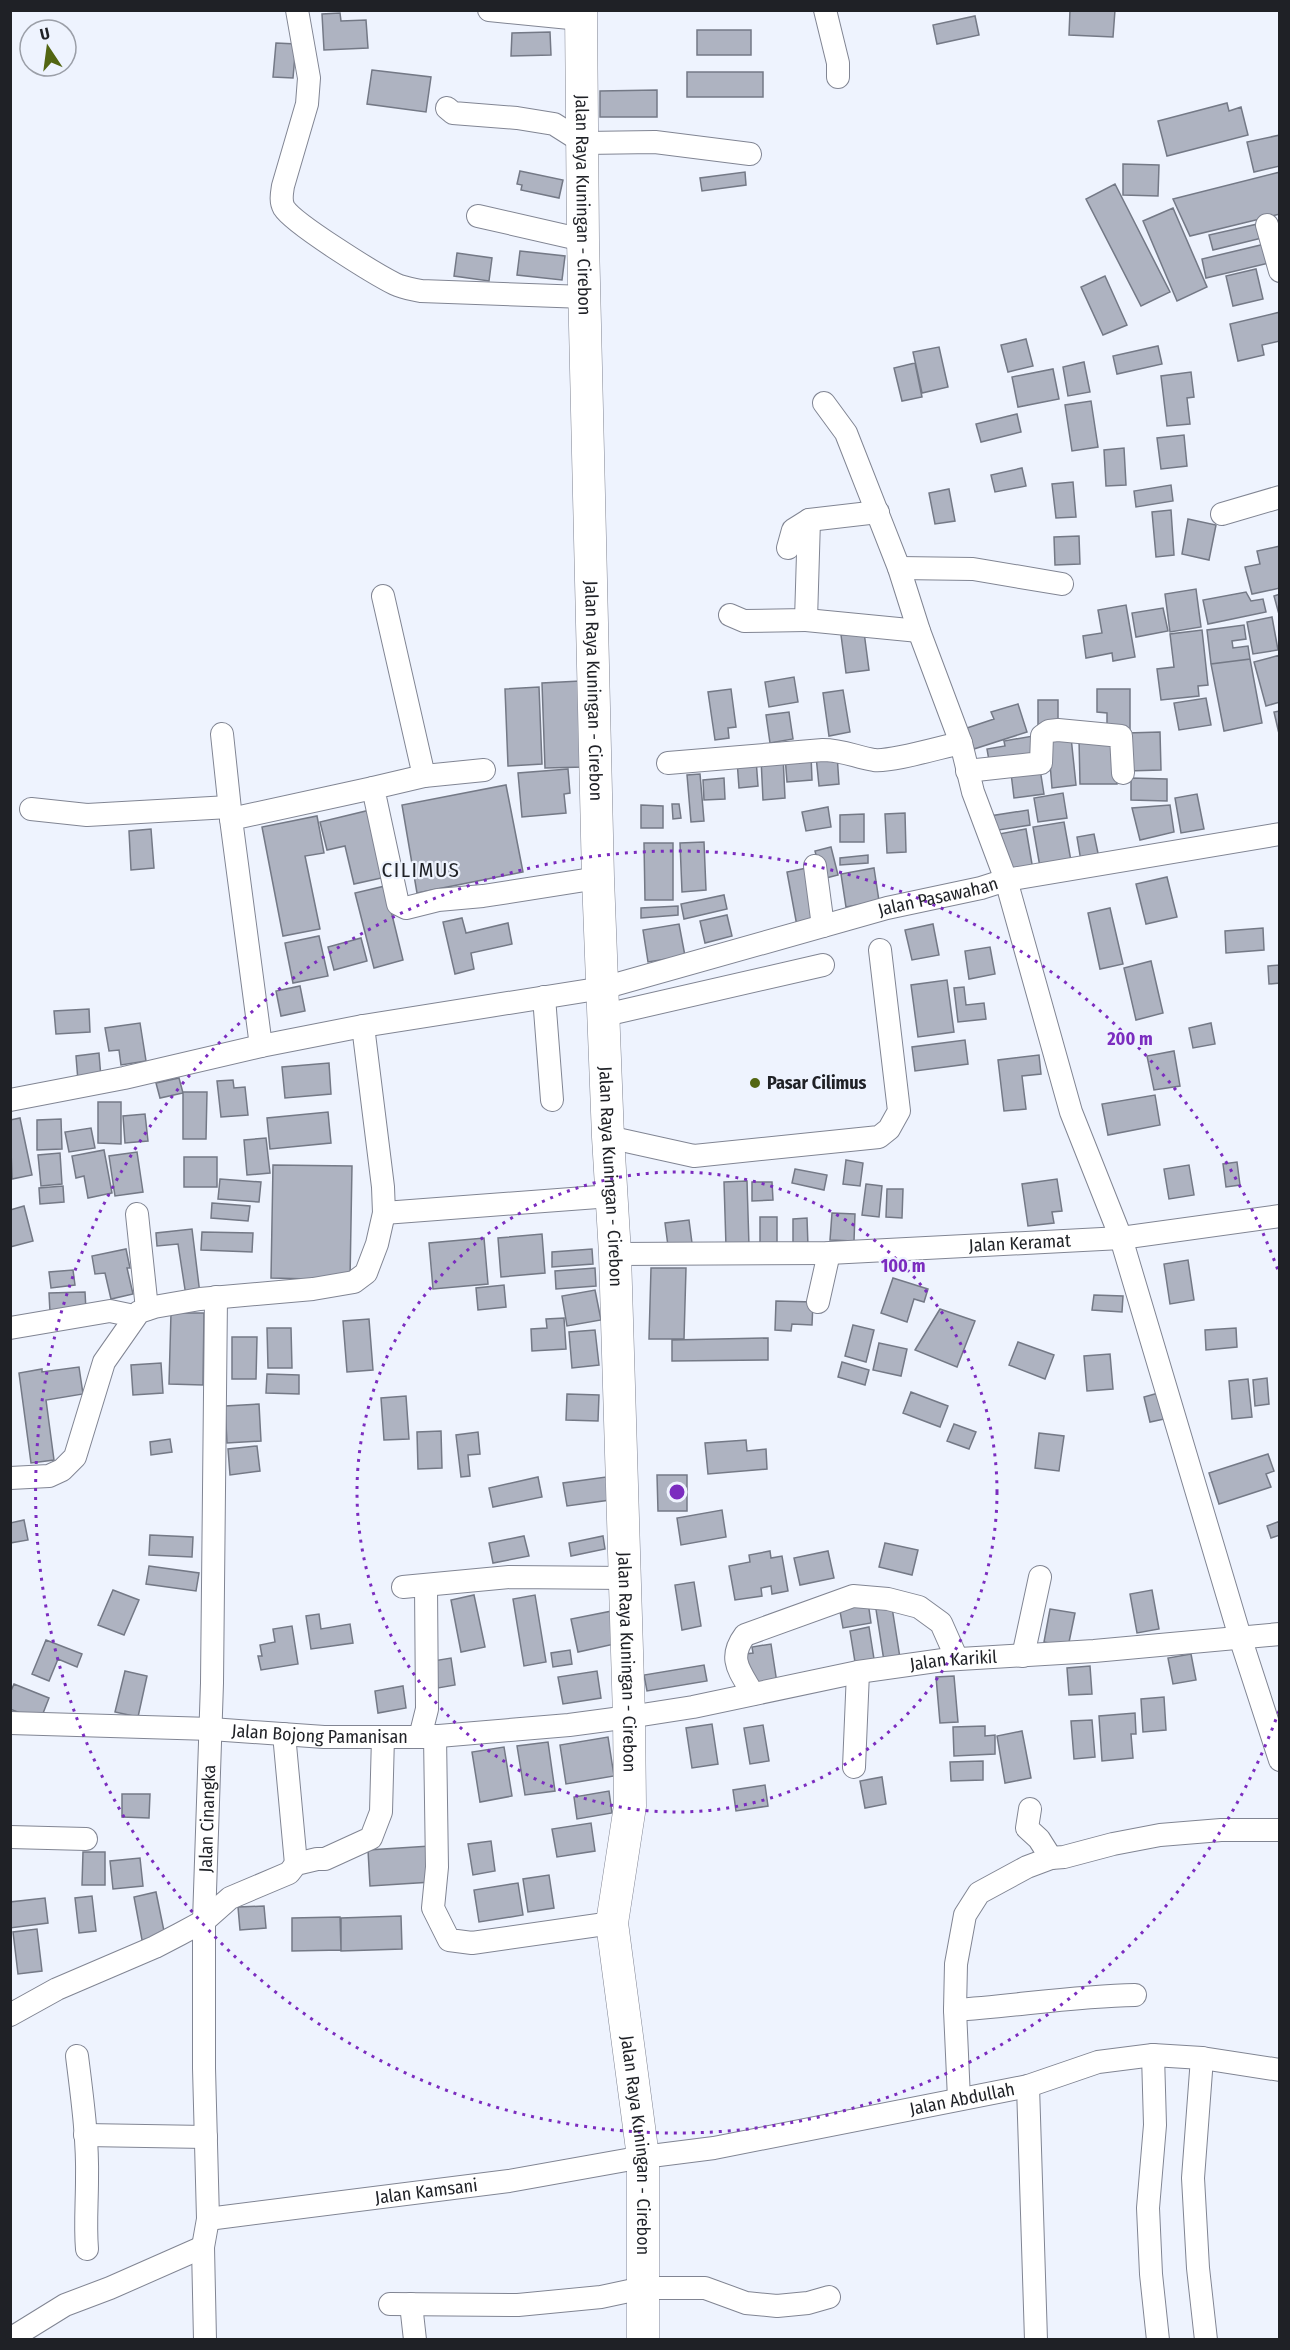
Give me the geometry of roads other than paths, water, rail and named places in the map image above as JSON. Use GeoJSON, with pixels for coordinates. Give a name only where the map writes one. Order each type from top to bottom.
{"type":"FeatureCollection","features":[{"type":"Feature","properties":{"kind":"highway","name":"Jalan Raya Kuningan - Cirebon"},"geometry":{"type":"LineString","coordinates":[[580,15],[598,878],[615,1254],[629,1716],[630,1806],[612,1923],[644,2157],[643,2340]]}},
{"type":"Feature","properties":{"kind":"street"},"geometry":{"type":"LineString","coordinates":[[297,10],[309,78],[307,104],[284,186],[282,199],[284,209],[302,225],[329,243],[404,288],[421,291],[585,297]]}},
{"type":"Feature","properties":{"kind":"street"},"geometry":{"type":"LineString","coordinates":[[489,10],[580,15]]}},
{"type":"Feature","properties":{"kind":"street"},"geometry":{"type":"LineString","coordinates":[[825,10],[838,63],[838,77]]}},
{"type":"Feature","properties":{"kind":"street"},"geometry":{"type":"LineString","coordinates":[[447,108],[453,113],[517,118],[554,124],[584,143],[655,142],[750,154]]}},
{"type":"Feature","properties":{"kind":"street"},"geometry":{"type":"LineString","coordinates":[[477,216],[583,240]]}},
{"type":"Feature","properties":{"kind":"street"},"geometry":{"type":"LineString","coordinates":[[1267,225],[1280,271]]}},
{"type":"Feature","properties":{"kind":"street"},"geometry":{"type":"LineString","coordinates":[[824,403],[846,433],[899,568],[919,631],[962,743],[967,771],[1006,880],[1071,1112],[1121,1238],[1240,1637],[1280,1760]]}},
{"type":"Feature","properties":{"kind":"street"},"geometry":{"type":"LineString","coordinates":[[1222,514],[1280,497]]}},
{"type":"Feature","properties":{"kind":"street"},"geometry":{"type":"LineString","coordinates":[[788,548],[793,530],[809,520],[878,512]]}},
{"type":"Feature","properties":{"kind":"street"},"geometry":{"type":"LineString","coordinates":[[806,621],[809,520]]}},
{"type":"Feature","properties":{"kind":"street"},"geometry":{"type":"LineString","coordinates":[[899,568],[973,570],[1062,584]]}},
{"type":"Feature","properties":{"kind":"street"},"geometry":{"type":"LineString","coordinates":[[383,596],[424,776]]}},
{"type":"Feature","properties":{"kind":"street"},"geometry":{"type":"LineString","coordinates":[[730,615],[744,621],[806,621],[919,631]]}},
{"type":"Feature","properties":{"kind":"street"},"geometry":{"type":"LineString","coordinates":[[967,771],[1041,763],[1042,736],[1049,730],[1058,730],[1121,736],[1123,773]]}},
{"type":"Feature","properties":{"kind":"street"},"geometry":{"type":"LineString","coordinates":[[222,734],[230,813],[261,1046]]}},
{"type":"Feature","properties":{"kind":"street"},"geometry":{"type":"LineString","coordinates":[[668,763],[823,750],[848,752],[874,760],[962,743]]}},
{"type":"Feature","properties":{"kind":"street"},"geometry":{"type":"LineString","coordinates":[[31,809],[87,815],[230,813],[372,788],[424,776],[484,770]]}},
{"type":"Feature","properties":{"kind":"street"},"geometry":{"type":"LineString","coordinates":[[372,788],[391,876],[398,904],[401,907],[598,878]]}},
{"type":"Feature","properties":{"kind":"street","name":"Jalan Pasawahan"},"geometry":{"type":"LineString","coordinates":[[604,1002],[823,926],[887,908],[981,888],[1006,880],[1280,834]]}},
{"type":"Feature","properties":{"kind":"street"},"geometry":{"type":"LineString","coordinates":[[815,866],[823,926]]}},
{"type":"Feature","properties":{"kind":"street"},"geometry":{"type":"LineString","coordinates":[[608,1137],[694,1156],[879,1137],[889,1129],[899,1111],[880,950]]}},
{"type":"Feature","properties":{"kind":"street"},"geometry":{"type":"LineString","coordinates":[[10,1100],[124,1078],[261,1046],[363,1026],[544,997],[604,1002],[823,965]]}},
{"type":"Feature","properties":{"kind":"street"},"geometry":{"type":"LineString","coordinates":[[544,997],[552,1100]]}},
{"type":"Feature","properties":{"kind":"street"},"geometry":{"type":"LineString","coordinates":[[10,1328],[110,1311],[141,1313],[216,1297],[313,1289],[354,1282],[366,1273],[377,1244],[384,1213],[383,1187],[363,1026]]}},
{"type":"Feature","properties":{"kind":"street"},"geometry":{"type":"LineString","coordinates":[[384,1213],[611,1196]]}},
{"type":"Feature","properties":{"kind":"street"},"geometry":{"type":"LineString","coordinates":[[10,1478],[49,1476],[62,1470],[75,1457],[104,1362],[141,1313],[137,1214]]}},
{"type":"Feature","properties":{"kind":"street","name":"Jalan Keramat"},"geometry":{"type":"LineString","coordinates":[[615,1254],[829,1253],[1121,1238],[1280,1216]]}},
{"type":"Feature","properties":{"kind":"street"},"geometry":{"type":"LineString","coordinates":[[818,1302],[829,1253]]}},
{"type":"Feature","properties":{"kind":"street","name":"Jalan Cinangka"},"geometry":{"type":"LineString","coordinates":[[205,2340],[203,2247],[208,2219],[204,1921],[211,1729],[216,1297]]}},
{"type":"Feature","properties":{"kind":"street"},"geometry":{"type":"LineString","coordinates":[[403,1587],[509,1577],[626,1578]]}},
{"type":"Feature","properties":{"kind":"street"},"geometry":{"type":"LineString","coordinates":[[1023,1656],[1040,1577]]}},
{"type":"Feature","properties":{"kind":"street"},"geometry":{"type":"LineString","coordinates":[[426,1586],[428,1737],[437,1858],[433,1908],[449,1940],[472,1943],[612,1923]]}},
{"type":"Feature","properties":{"kind":"street"},"geometry":{"type":"LineString","coordinates":[[753,1694],[735,1661],[736,1646],[745,1635],[853,1596],[888,1599],[919,1607],[940,1623],[957,1659]]}},
{"type":"Feature","properties":{"kind":"street","name":"Jalan Karikil"},"geometry":{"type":"LineString","coordinates":[[629,1716],[858,1672],[957,1659],[1023,1656],[1280,1634]]}},
{"type":"Feature","properties":{"kind":"street"},"geometry":{"type":"LineString","coordinates":[[854,1767],[858,1672]]}},
{"type":"Feature","properties":{"kind":"street","name":"Jalan Bojong Pamanisan"},"geometry":{"type":"LineString","coordinates":[[10,1723],[211,1729],[324,1737],[428,1737],[569,1725],[629,1716]]}},
{"type":"Feature","properties":{"kind":"street"},"geometry":{"type":"LineString","coordinates":[[10,2015],[57,1989],[155,1947],[204,1921],[230,1898],[290,1874],[296,1864],[284,1734]]}},
{"type":"Feature","properties":{"kind":"street"},"geometry":{"type":"LineString","coordinates":[[296,1864],[325,1859],[371,1838],[381,1812],[382,1737]]}},
{"type":"Feature","properties":{"kind":"street"},"geometry":{"type":"LineString","coordinates":[[1030,1809],[1027,1828],[1039,1839],[1051,1858]]}},
{"type":"Feature","properties":{"kind":"street"},"geometry":{"type":"LineString","coordinates":[[959,2099],[955,2010],[956,1964],[965,1914],[979,1893],[1027,1867],[1051,1858],[1064,1857],[1113,1844],[1160,1835],[1221,1830],[1280,1830]]}},
{"type":"Feature","properties":{"kind":"street"},"geometry":{"type":"LineString","coordinates":[[10,1837],[86,1839]]}},
{"type":"Feature","properties":{"kind":"street"},"geometry":{"type":"LineString","coordinates":[[955,2010],[1098,1995],[1135,1995]]}},
{"type":"Feature","properties":{"kind":"street"},"geometry":{"type":"LineString","coordinates":[[1153,2055],[1155,2125],[1148,2208],[1151,2274],[1158,2340]]}},
{"type":"Feature","properties":{"kind":"street","name":"Jalan Abdullah"},"geometry":{"type":"LineString","coordinates":[[644,2157],[714,2148],[1028,2086],[1098,2062],[1153,2055],[1202,2058],[1280,2070]]}},
{"type":"Feature","properties":{"kind":"street"},"geometry":{"type":"LineString","coordinates":[[76,2056],[85,2135],[87,2249]]}},
{"type":"Feature","properties":{"kind":"street"},"geometry":{"type":"LineString","coordinates":[[1202,2058],[1193,2178],[1198,2268],[1206,2340]]}},
{"type":"Feature","properties":{"kind":"street"},"geometry":{"type":"LineString","coordinates":[[1028,2086],[1036,2340]]}},
{"type":"Feature","properties":{"kind":"street"},"geometry":{"type":"LineString","coordinates":[[85,2135],[206,2137]]}},
{"type":"Feature","properties":{"kind":"street","name":"Jalan Kamsani"},"geometry":{"type":"LineString","coordinates":[[208,2219],[509,2181],[644,2157]]}},
{"type":"Feature","properties":{"kind":"street"},"geometry":{"type":"LineString","coordinates":[[10,2339],[65,2305],[203,2247]]}},
{"type":"Feature","properties":{"kind":"street"},"geometry":{"type":"LineString","coordinates":[[415,2340],[400,2304],[527,2304],[601,2297],[643,2288],[705,2288],[746,2303],[777,2306],[808,2303],[829,2297]]}},
{"type":"Feature","properties":{"kind":"place","name":"Pasar Cilimus"},"geometry":{"type":"Point","coordinates":[755,1083]}},
{"type":"Feature","properties":{"kind":"district","name":"CILIMUS"},"geometry":{"type":"Point","coordinates":[421,870]}}]}
